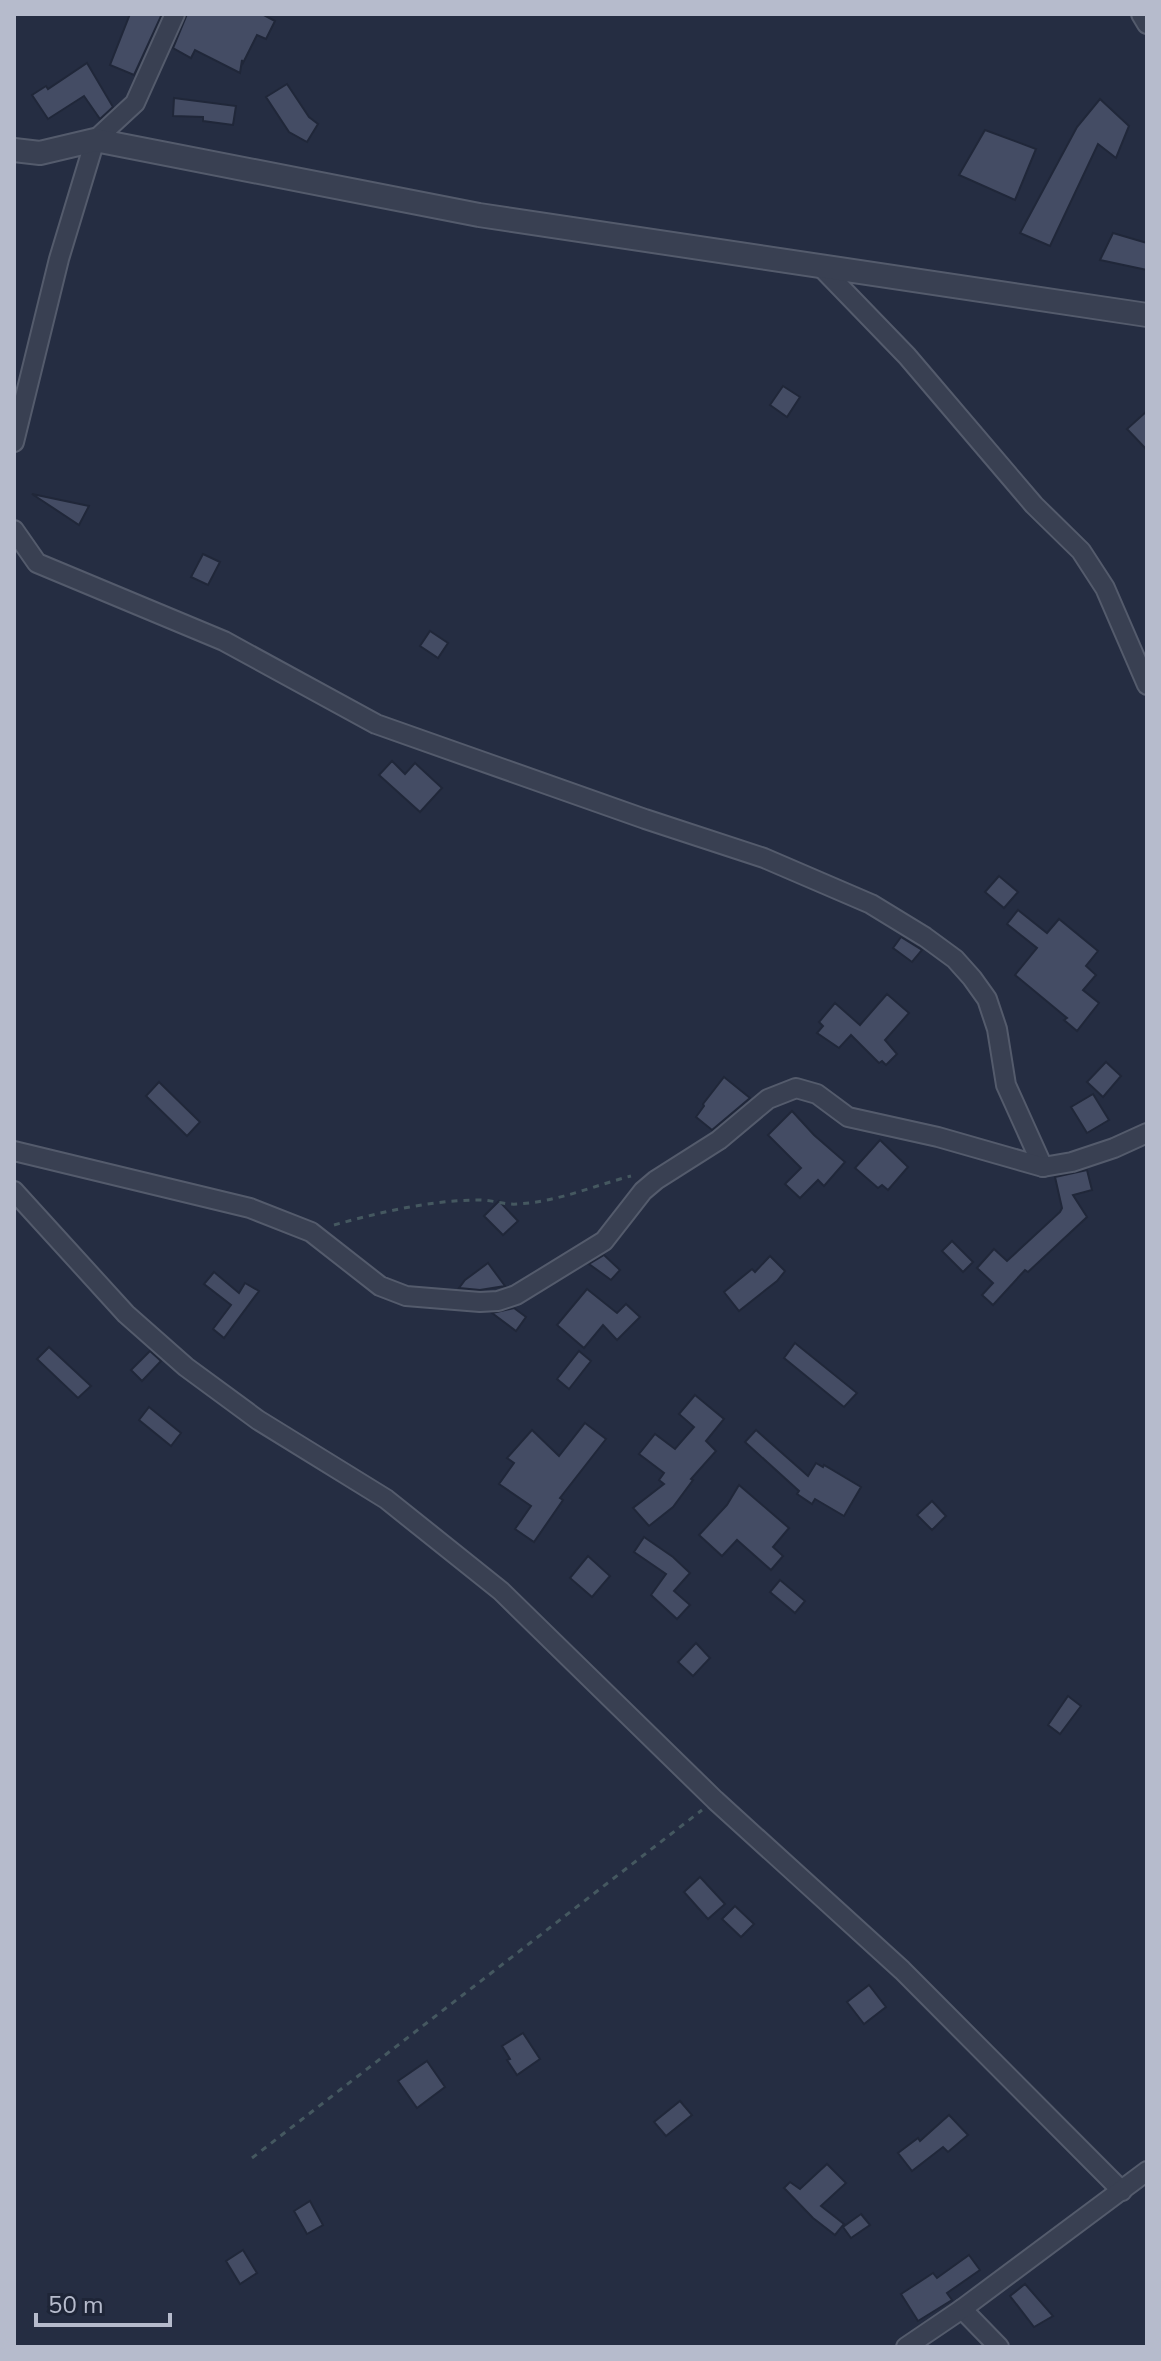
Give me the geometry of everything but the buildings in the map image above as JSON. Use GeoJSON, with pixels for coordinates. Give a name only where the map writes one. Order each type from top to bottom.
{"type":"FeatureCollection","features":[{"type":"Feature","properties":{"kind":"street"},"geometry":{"type":"LineString","coordinates":[[14,442],[59,259],[95,140],[135,103],[175,14]]}},
{"type":"Feature","properties":{"kind":"street"},"geometry":{"type":"LineString","coordinates":[[1141,14],[1147,24]]}},
{"type":"Feature","properties":{"kind":"street"},"geometry":{"type":"LineString","coordinates":[[14,150],[40,153],[95,140],[479,215],[1146,316]]}},
{"type":"Feature","properties":{"kind":"street"},"geometry":{"type":"LineString","coordinates":[[820,266],[907,356],[1034,505],[1081,551],[1105,588],[1147,685]]}},
{"type":"Feature","properties":{"kind":"street"},"geometry":{"type":"LineString","coordinates":[[14,530],[37,563],[224,641],[376,724],[764,858],[871,904],[925,937],[955,959],[987,999],[997,1029],[1006,1085],[1043,1167]]}},
{"type":"Feature","properties":{"kind":"street"},"geometry":{"type":"LineString","coordinates":[[14,1151],[250,1208],[311,1232],[380,1286],[406,1296],[480,1302],[498,1301],[516,1295],[604,1241],[643,1191],[664,1174],[719,1140],[768,1099],[796,1088],[817,1094],[848,1117],[938,1137],[1043,1167],[1072,1162],[1147,1133]]}},
{"type":"Feature","properties":{"kind":"street"},"geometry":{"type":"LineString","coordinates":[[14,1191],[126,1314],[186,1367],[258,1420],[386,1499],[501,1591],[715,1800],[902,1970],[1122,2191]]}},
{"type":"Feature","properties":{"kind":"street"},"geometry":{"type":"LineString","coordinates":[[906,2347],[1147,2171]]}},
{"type":"Feature","properties":{"kind":"street"},"geometry":{"type":"LineString","coordinates":[[962,2309],[999,2347]]}},
{"type":"Feature","properties":{"kind":"path"},"geometry":{"type":"LineString","coordinates":[[311,1232],[388,1210],[482,1200],[516,1205],[580,1194],[630,1176],[664,1174]]}},
{"type":"Feature","properties":{"kind":"path"},"geometry":{"type":"LineString","coordinates":[[252,2158],[715,1800]]}}]}
